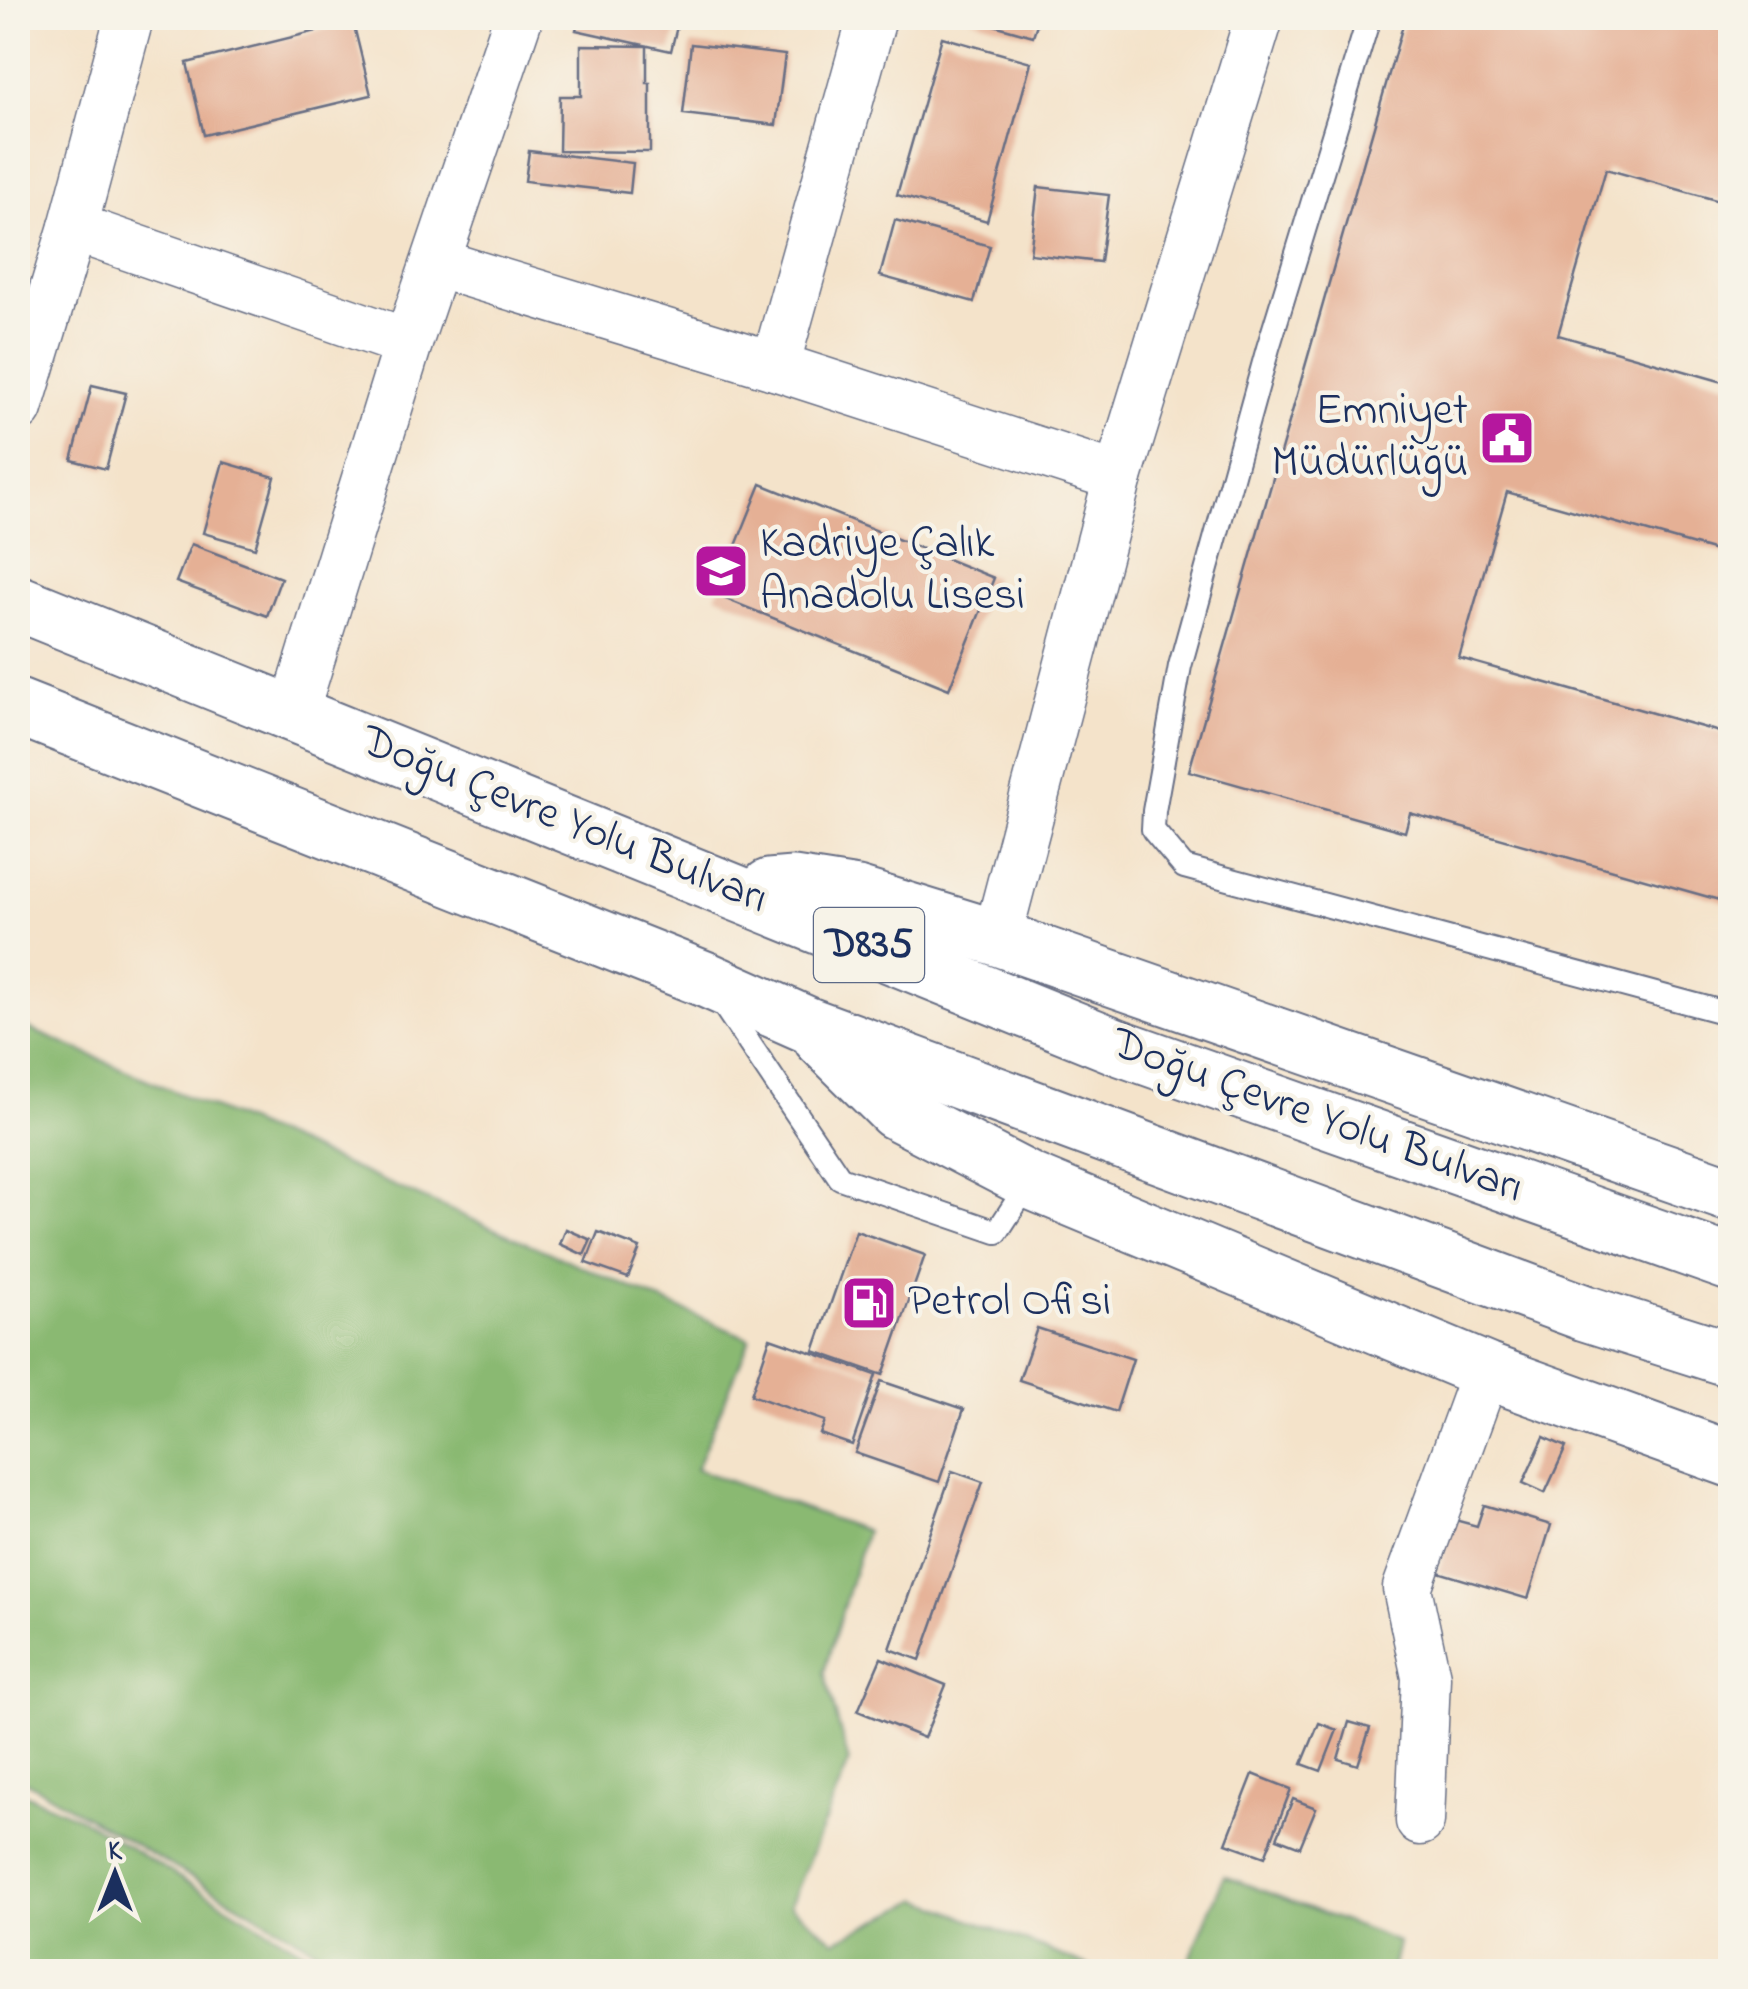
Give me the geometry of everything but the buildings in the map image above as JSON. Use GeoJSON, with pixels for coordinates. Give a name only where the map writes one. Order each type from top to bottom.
{"type":"FeatureCollection","features":[{"type":"Feature","properties":{"kind":"highway","name":"Doğu Çevre Yolu Bulvarı"},"geometry":{"type":"LineString","coordinates":[[18,603],[1118,1047],[1730,1262]]}},
{"type":"Feature","properties":{"kind":"highway","name":"Doğu Çevre Yolu Bulvarı"},"geometry":{"type":"LineString","coordinates":[[18,707],[707,980],[808,1025],[1585,1313],[1730,1360]]}},
{"type":"Feature","properties":{"kind":"highway"},"geometry":{"type":"LineString","coordinates":[[732,889],[793,886],[857,895],[997,938],[1730,1194]]}},
{"type":"Feature","properties":{"kind":"highway"},"geometry":{"type":"LineString","coordinates":[[808,1025],[895,1111],[1030,1181],[1486,1372],[1730,1459]]}},
{"type":"Feature","properties":{"kind":"street"},"geometry":{"type":"LineString","coordinates":[[18,408],[74,227],[129,18]]}},
{"type":"Feature","properties":{"kind":"street"},"geometry":{"type":"LineString","coordinates":[[294,712],[408,343],[518,18]]}},
{"type":"Feature","properties":{"kind":"street"},"geometry":{"type":"LineString","coordinates":[[775,366],[872,18]]}},
{"type":"Feature","properties":{"kind":"street"},"geometry":{"type":"LineString","coordinates":[[997,938],[1118,476],[1259,18]]}},
{"type":"Feature","properties":{"kind":"street"},"geometry":{"type":"LineString","coordinates":[[74,227],[408,343]]}},
{"type":"Feature","properties":{"kind":"street"},"geometry":{"type":"LineString","coordinates":[[436,263],[1118,476]]}},
{"type":"Feature","properties":{"kind":"street"},"geometry":{"type":"LineString","coordinates":[[1420,1822],[1426,1676],[1406,1588],[1486,1372]]}},
{"type":"Feature","properties":{"kind":"lane"},"geometry":{"type":"LineString","coordinates":[[1370,18],[1268,348],[1180,666],[1153,830],[1184,868],[1730,1014]]}},
{"type":"Feature","properties":{"kind":"lane"},"geometry":{"type":"LineString","coordinates":[[707,980],[840,1178],[998,1232],[1030,1181]]}},
{"type":"Feature","properties":{"kind":"green space"},"geometry":{"type":"Polygon","coordinates":[[[18,1024],[750,1339],[696,1469],[866,1531],[824,1672],[849,1763],[790,1905],[835,1941],[920,1899],[1100,1971],[354,1971],[18,1777],[18,1024]]]}},
{"type":"Feature","properties":{"kind":"green space"},"geometry":{"type":"Polygon","coordinates":[[[18,1791],[80,1818],[337,1971],[18,1971],[18,1791]]]}},
{"type":"Feature","properties":{"kind":"green space"},"geometry":{"type":"Polygon","coordinates":[[[1224,1876],[1398,1942],[1392,1971],[1185,1971],[1224,1876]]]}},
{"type":"Feature","properties":{"kind":"place","name":"Emniyet Müdürlüğü"},"geometry":{"type":"Point","coordinates":[1507,438]}},
{"type":"Feature","properties":{"kind":"place","name":"Kadriye Çalık Anadolu Lisesi"},"geometry":{"type":"Point","coordinates":[721,571]}},
{"type":"Feature","properties":{"kind":"place","name":"Petrol Ofisi"},"geometry":{"type":"Point","coordinates":[869,1303]}}]}
